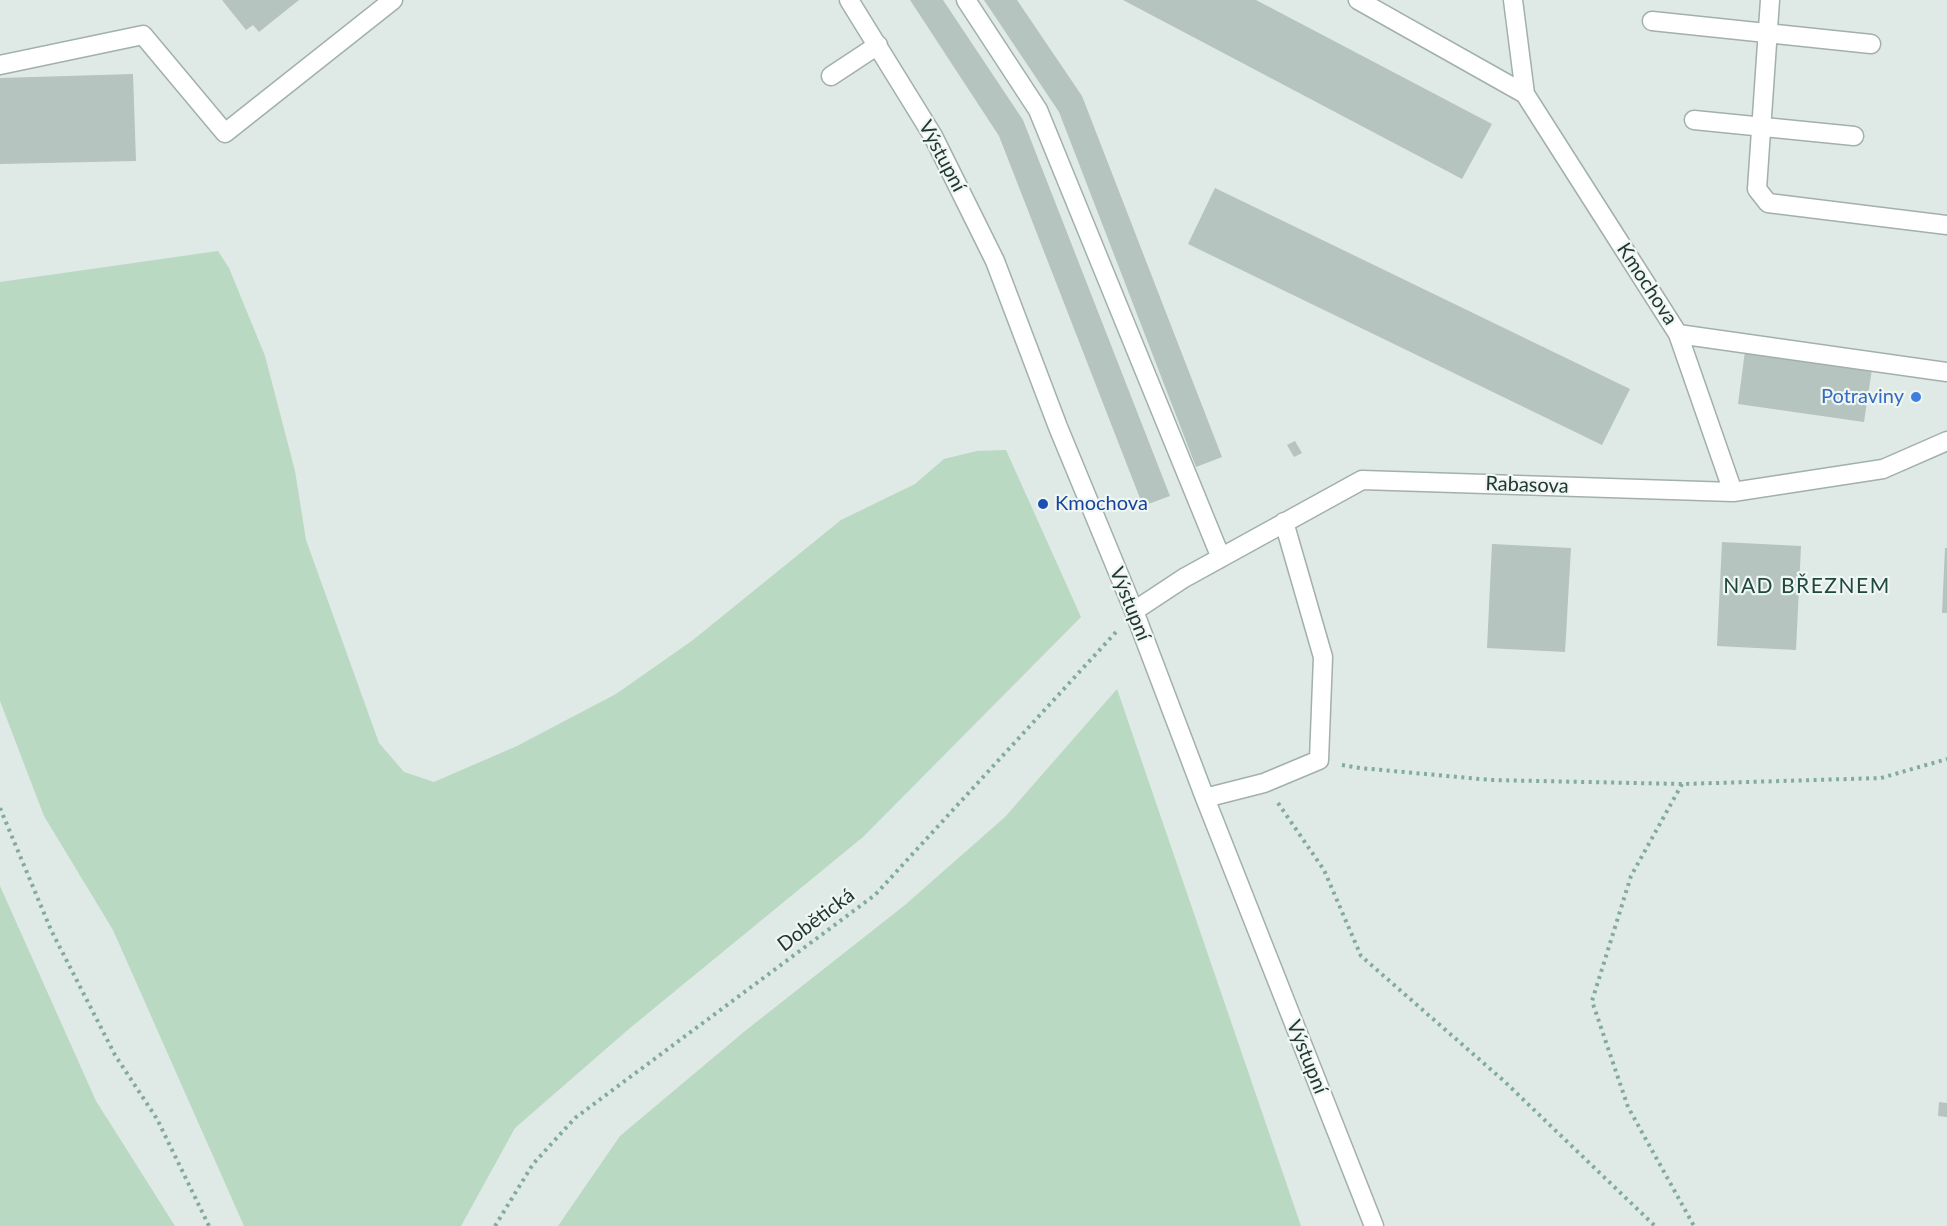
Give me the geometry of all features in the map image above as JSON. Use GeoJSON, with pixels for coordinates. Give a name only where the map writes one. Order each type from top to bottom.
{"type":"FeatureCollection","features":[{"type":"Feature","properties":{"kind":"street"},"geometry":{"type":"LineString","coordinates":[[0,65],[143,35],[225,133],[393,0]]}},
{"type":"Feature","properties":{"kind":"street","name":"Výstupní"},"geometry":{"type":"LineString","coordinates":[[849,0],[933,136],[995,261],[1058,427],[1134,611],[1205,798],[1374,1226]]}},
{"type":"Feature","properties":{"kind":"street"},"geometry":{"type":"LineString","coordinates":[[966,0],[1038,110],[1221,558]]}},
{"type":"Feature","properties":{"kind":"street","name":"Kmochova"},"geometry":{"type":"LineString","coordinates":[[1358,0],[1525,94]]}},
{"type":"Feature","properties":{"kind":"street","name":"Kmochova"},"geometry":{"type":"LineString","coordinates":[[1514,0],[1525,94],[1678,334],[1733,492]]}},
{"type":"Feature","properties":{"kind":"street"},"geometry":{"type":"LineString","coordinates":[[1770,0],[1757,189],[1768,203],[1947,225]]}},
{"type":"Feature","properties":{"kind":"street"},"geometry":{"type":"LineString","coordinates":[[1652,21],[1871,44]]}},
{"type":"Feature","properties":{"kind":"street"},"geometry":{"type":"LineString","coordinates":[[831,76],[878,45]]}},
{"type":"Feature","properties":{"kind":"street"},"geometry":{"type":"LineString","coordinates":[[1694,120],[1854,136]]}},
{"type":"Feature","properties":{"kind":"street"},"geometry":{"type":"LineString","coordinates":[[1678,334],[1947,372]]}},
{"type":"Feature","properties":{"kind":"street","name":"Rabasova"},"geometry":{"type":"LineString","coordinates":[[1134,611],[1184,578],[1362,480],[1733,492],[1883,469],[1947,441]]}},
{"type":"Feature","properties":{"kind":"street"},"geometry":{"type":"LineString","coordinates":[[1205,798],[1264,783],[1319,760],[1323,657],[1284,522]]}},
{"type":"Feature","properties":{"kind":"path","name":"Dobětická"},"geometry":{"type":"LineString","coordinates":[[495,1226],[533,1164],[575,1119],[875,895],[1104,647],[1134,611]]}},
{"type":"Feature","properties":{"kind":"path"},"geometry":{"type":"LineString","coordinates":[[1319,760],[1360,768],[1491,780],[1682,784],[1881,778],[1947,759]]}},
{"type":"Feature","properties":{"kind":"path"},"geometry":{"type":"LineString","coordinates":[[1264,783],[1324,870],[1361,956],[1504,1081],[1654,1226]]}},
{"type":"Feature","properties":{"kind":"path"},"geometry":{"type":"LineString","coordinates":[[1682,784],[1630,876],[1592,1001],[1628,1107],[1694,1226]]}},
{"type":"Feature","properties":{"kind":"path"},"geometry":{"type":"LineString","coordinates":[[0,808],[51,930],[115,1055],[157,1119],[209,1226]]}},
{"type":"Feature","properties":{"kind":"green space"},"geometry":{"type":"Polygon","coordinates":[[[218,251],[229,268],[265,356],[295,471],[306,540],[379,743],[404,772],[434,782],[517,746],[616,694],[693,640],[841,520],[915,484],[944,459],[977,451],[1006,450],[1081,617],[863,837],[630,1028],[515,1128],[461,1226],[244,1226],[113,930],[44,816],[0,701],[0,282],[218,251]]]}},
{"type":"Feature","properties":{"kind":"green space"},"geometry":{"type":"Polygon","coordinates":[[[1117,689],[1301,1226],[558,1226],[620,1136],[745,1031],[905,905],[1005,817],[1117,689]]]}},
{"type":"Feature","properties":{"kind":"green space"},"geometry":{"type":"Polygon","coordinates":[[[0,886],[96,1101],[175,1226],[0,1226],[0,886]]]}},
{"type":"Feature","properties":{"kind":"building"},"geometry":{"type":"Polygon","coordinates":[[[222,0],[299,0],[259,32],[253,25],[246,30],[222,0]]]}},
{"type":"Feature","properties":{"kind":"building"},"geometry":{"type":"Polygon","coordinates":[[[910,0],[943,0],[1023,120],[1170,496],[1143,506],[999,136],[910,0]]]}},
{"type":"Feature","properties":{"kind":"building"},"geometry":{"type":"Polygon","coordinates":[[[984,0],[1017,0],[1082,96],[1222,457],[1196,467],[1059,112],[984,0]]]}},
{"type":"Feature","properties":{"kind":"building"},"geometry":{"type":"Polygon","coordinates":[[[1123,0],[1256,0],[1492,124],[1462,179],[1123,0]]]}},
{"type":"Feature","properties":{"kind":"building"},"geometry":{"type":"Polygon","coordinates":[[[133,74],[136,161],[0,164],[0,78],[133,74]]]}},
{"type":"Feature","properties":{"kind":"building"},"geometry":{"type":"Polygon","coordinates":[[[1215,188],[1630,389],[1602,445],[1188,244],[1215,188]]]}},
{"type":"Feature","properties":{"kind":"building"},"geometry":{"type":"Polygon","coordinates":[[[1745,351],[1872,369],[1864,422],[1738,404],[1745,351]]]}},
{"type":"Feature","properties":{"kind":"building"},"geometry":{"type":"Polygon","coordinates":[[[1295,441],[1302,453],[1294,457],[1287,445],[1295,441]]]}},
{"type":"Feature","properties":{"kind":"building"},"geometry":{"type":"Polygon","coordinates":[[[1722,542],[1801,546],[1796,650],[1717,646],[1722,542]]]}},
{"type":"Feature","properties":{"kind":"building"},"geometry":{"type":"Polygon","coordinates":[[[1492,544],[1571,548],[1565,652],[1487,648],[1492,544]]]}},
{"type":"Feature","properties":{"kind":"building"},"geometry":{"type":"Polygon","coordinates":[[[1945,548],[1947,548],[1947,613],[1942,613],[1945,548]]]}},
{"type":"Feature","properties":{"kind":"building"},"geometry":{"type":"Polygon","coordinates":[[[1939,1102],[1947,1103],[1947,1117],[1938,1116],[1939,1102]]]}},
{"type":"Feature","properties":{"kind":"place","name":"Potraviny"},"geometry":{"type":"Point","coordinates":[1916,397]}},
{"type":"Feature","properties":{"kind":"place","name":"Kmochova"},"geometry":{"type":"Point","coordinates":[1043,504]}},
{"type":"Feature","properties":{"kind":"district","name":"NAD BŘEZNEM"},"geometry":{"type":"Point","coordinates":[1807,586]}}]}
